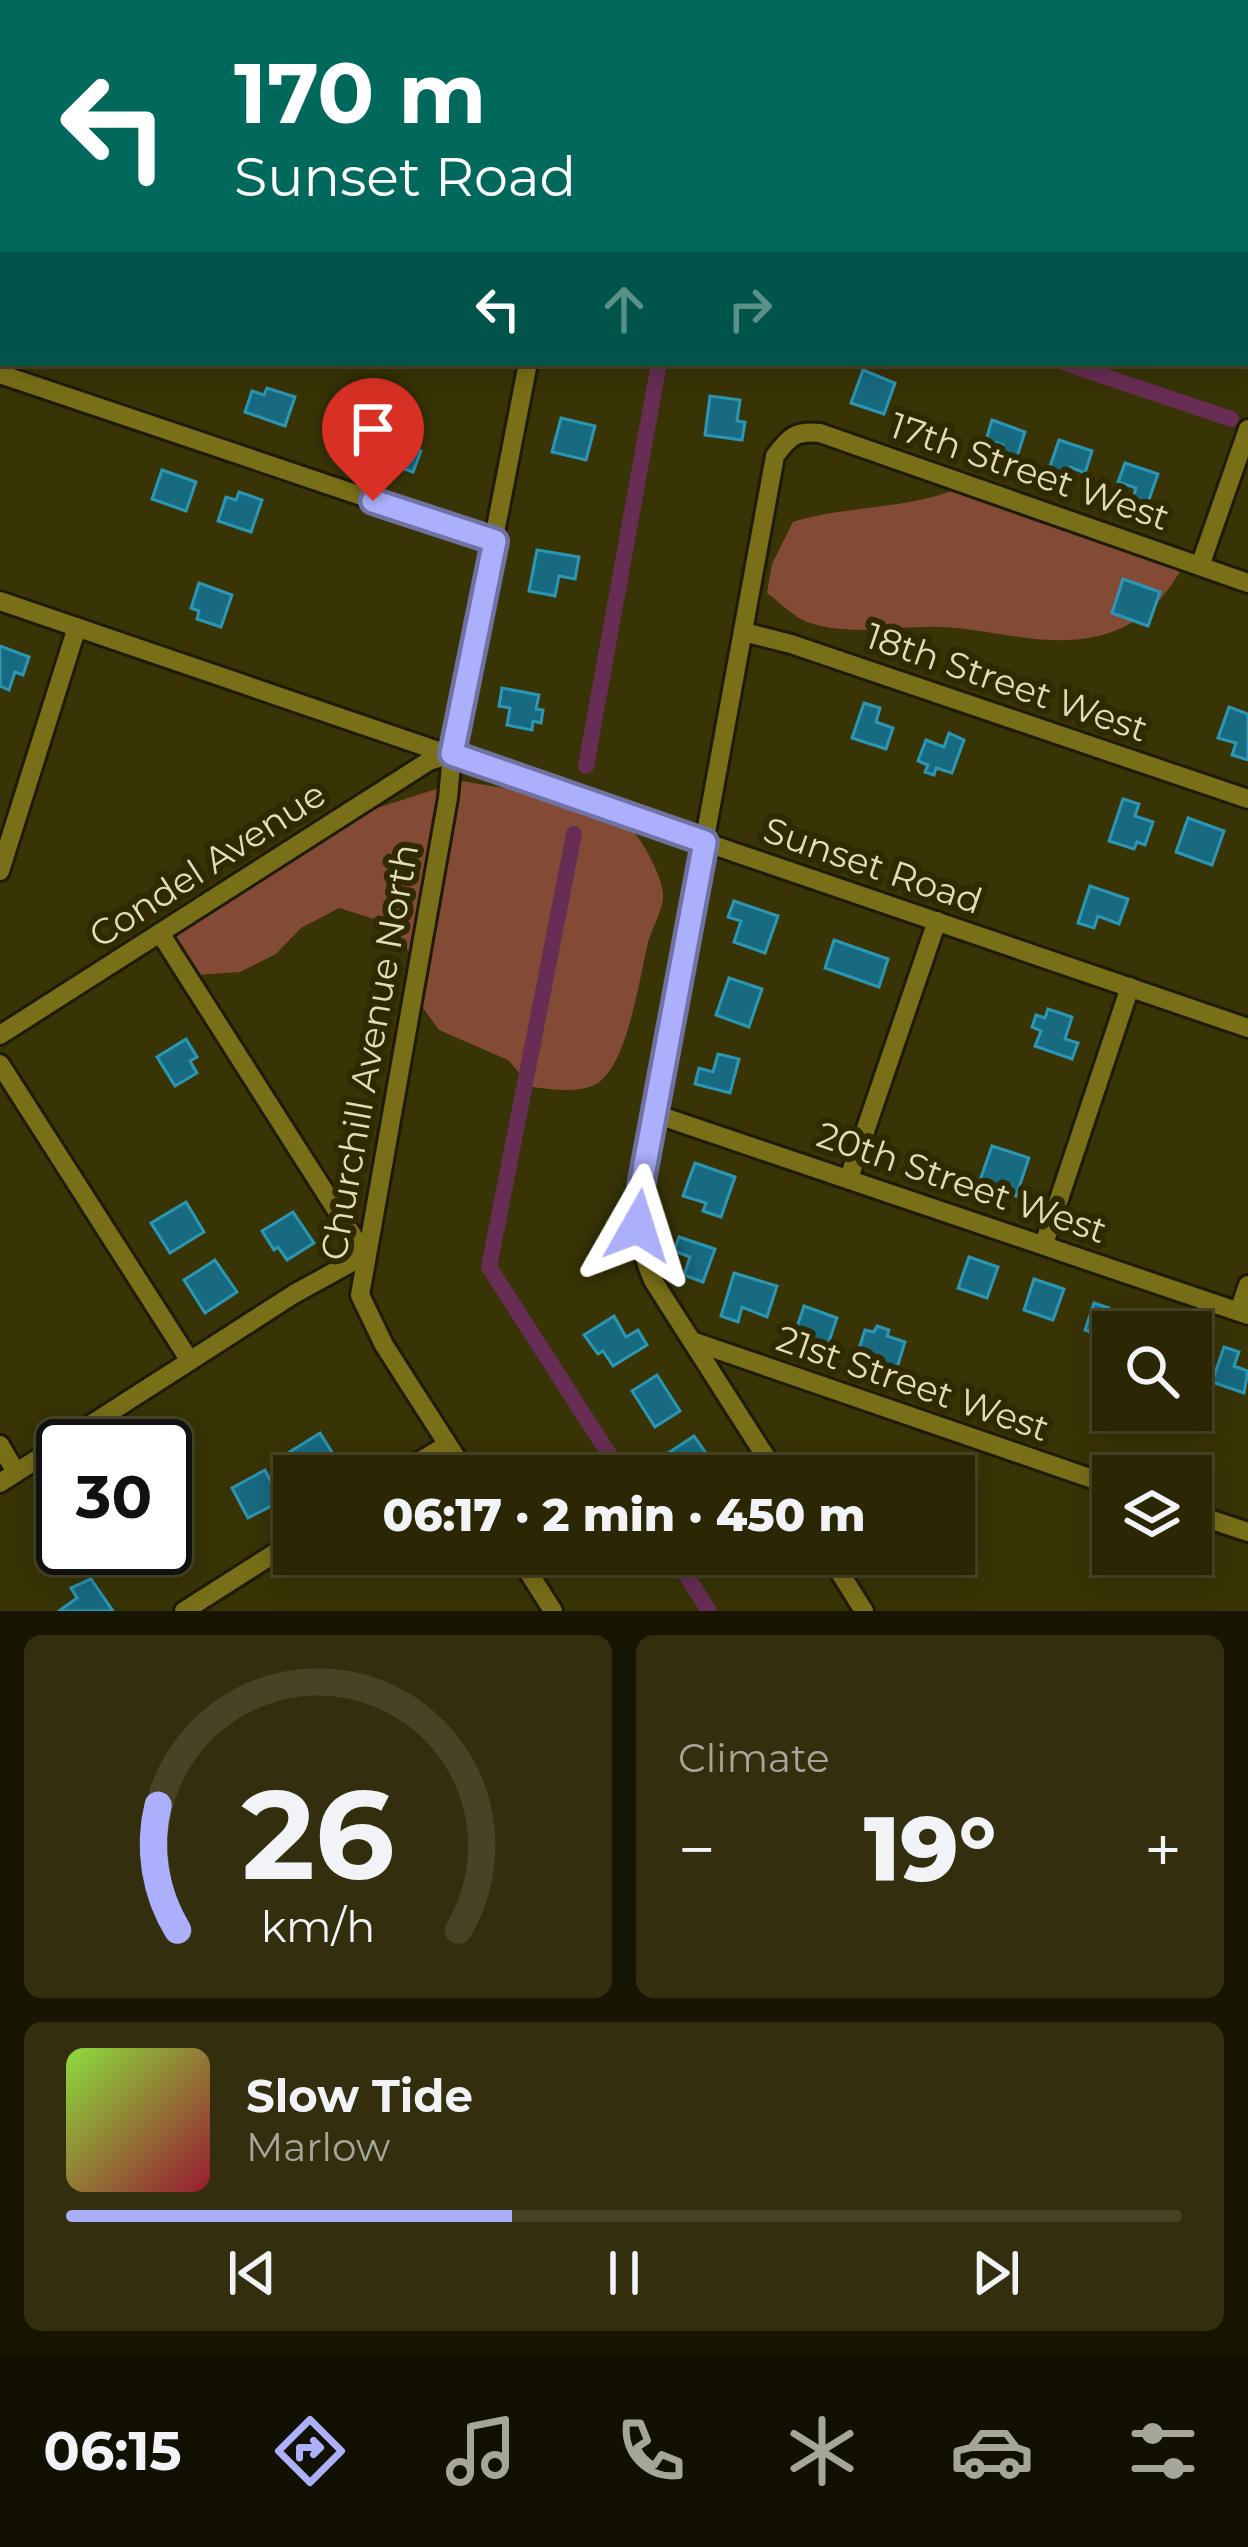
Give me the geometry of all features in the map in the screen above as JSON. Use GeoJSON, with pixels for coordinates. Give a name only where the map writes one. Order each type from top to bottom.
{"type":"FeatureCollection","features":[{"type":"Feature","properties":{"kind":"street","name":"Churchill Avenue North"},"geometry":{"type":"LineString","coordinates":[[454,1455],[365,1311],[360,1294],[452,754],[527,366]]}},
{"type":"Feature","properties":{"kind":"street"},"geometry":{"type":"LineString","coordinates":[[0,374],[495,541]]}},
{"type":"Feature","properties":{"kind":"street"},"geometry":{"type":"LineString","coordinates":[[1200,566],[1248,429]]}},
{"type":"Feature","properties":{"kind":"street","name":"17th Street West"},"geometry":{"type":"LineString","coordinates":[[744,632],[775,456],[789,437],[804,431],[1248,583]]}},
{"type":"Feature","properties":{"kind":"street","name":"Sunset Road"},"geometry":{"type":"LineString","coordinates":[[0,601],[1248,1028]]}},
{"type":"Feature","properties":{"kind":"street"},"geometry":{"type":"LineString","coordinates":[[0,871],[77,627]]}},
{"type":"Feature","properties":{"kind":"street"},"geometry":{"type":"LineString","coordinates":[[744,632],[638,1206],[640,1246],[654,1282],[765,1455]]}},
{"type":"Feature","properties":{"kind":"street","name":"18th Street West"},"geometry":{"type":"LineString","coordinates":[[744,632],[836,658],[1248,799]]}},
{"type":"Feature","properties":{"kind":"street","name":"Condel Avenue"},"geometry":{"type":"LineString","coordinates":[[0,1035],[429,761],[452,754]]}},
{"type":"Feature","properties":{"kind":"street"},"geometry":{"type":"LineString","coordinates":[[849,1178],[937,921]]}},
{"type":"Feature","properties":{"kind":"street"},"geometry":{"type":"LineString","coordinates":[[0,1445],[8,1477],[364,1255],[160,933]]}},
{"type":"Feature","properties":{"kind":"street"},"geometry":{"type":"LineString","coordinates":[[1043,1244],[1130,987]]}},
{"type":"Feature","properties":{"kind":"street"},"geometry":{"type":"LineString","coordinates":[[0,1064],[190,1361]]}},
{"type":"Feature","properties":{"kind":"street","name":"20th Street West"},"geometry":{"type":"LineString","coordinates":[[655,1114],[1244,1313]]}},
{"type":"Feature","properties":{"kind":"street"},"geometry":{"type":"LineString","coordinates":[[1244,1313],[1248,1285]]}},
{"type":"Feature","properties":{"kind":"street","name":"21st Street West"},"geometry":{"type":"LineString","coordinates":[[692,1341],[1092,1479]]}},
{"type":"Feature","properties":{"kind":"street"},"geometry":{"type":"LineString","coordinates":[[430,1455],[447,1445]]}},
{"type":"Feature","properties":{"kind":"street"},"geometry":{"type":"LineString","coordinates":[[1212,1520],[1248,1532]]}},
{"type":"Feature","properties":{"kind":"street"},"geometry":{"type":"LineString","coordinates":[[184,1611],[273,1554]]}},
{"type":"Feature","properties":{"kind":"street"},"geometry":{"type":"LineString","coordinates":[[531,1575],[554,1611]]}},
{"type":"Feature","properties":{"kind":"street"},"geometry":{"type":"LineString","coordinates":[[841,1575],[864,1611]]}},
{"type":"Feature","properties":{"kind":"shaded area"},"geometry":{"type":"Polygon","coordinates":[[[957,489],[1183,566],[1161,598],[1133,622],[1109,633],[1068,640],[943,627],[829,627],[801,619],[767,593],[772,564],[793,522],[917,501],[957,489]]]}},
{"type":"Feature","properties":{"kind":"shaded area"},"geometry":{"type":"Polygon","coordinates":[[[462,781],[555,798],[604,814],[637,836],[657,872],[663,900],[631,1018],[617,1059],[596,1084],[573,1090],[532,1087],[508,1060],[439,1030],[418,1001],[411,956],[394,925],[339,908],[301,928],[276,954],[240,972],[196,975],[166,935],[178,909],[204,892],[257,871],[339,820],[462,781]]]}},
{"type":"Feature","properties":{"kind":"building"},"geometry":{"type":"Polygon","coordinates":[[[863,370],[895,383],[884,414],[851,403],[863,370]]]}},
{"type":"Feature","properties":{"kind":"building"},"geometry":{"type":"Polygon","coordinates":[[[267,388],[295,397],[285,426],[245,412],[252,391],[264,395],[267,388]]]}},
{"type":"Feature","properties":{"kind":"building"},"geometry":{"type":"Polygon","coordinates":[[[710,396],[740,400],[737,421],[745,422],[742,440],[705,435],[710,396]]]}},
{"type":"Feature","properties":{"kind":"building"},"geometry":{"type":"Polygon","coordinates":[[[561,418],[595,426],[586,460],[552,452],[561,418]]]}},
{"type":"Feature","properties":{"kind":"building"},"geometry":{"type":"Polygon","coordinates":[[[992,420],[1025,432],[1014,466],[997,461],[1003,445],[986,440],[992,420]]]}},
{"type":"Feature","properties":{"kind":"building"},"geometry":{"type":"Polygon","coordinates":[[[380,437],[421,451],[413,472],[373,458],[380,437]]]}},
{"type":"Feature","properties":{"kind":"building"},"geometry":{"type":"Polygon","coordinates":[[[1059,440],[1092,451],[1085,473],[1070,467],[1065,481],[1047,475],[1059,440]]]}},
{"type":"Feature","properties":{"kind":"building"},"geometry":{"type":"Polygon","coordinates":[[[1125,463],[1158,474],[1146,508],[1131,503],[1136,488],[1118,482],[1125,463]]]}},
{"type":"Feature","properties":{"kind":"building"},"geometry":{"type":"Polygon","coordinates":[[[162,470],[196,482],[186,511],[152,499],[162,470]]]}},
{"type":"Feature","properties":{"kind":"building"},"geometry":{"type":"Polygon","coordinates":[[[239,492],[262,500],[251,532],[218,521],[226,497],[236,500],[239,492]]]}},
{"type":"Feature","properties":{"kind":"building"},"geometry":{"type":"Polygon","coordinates":[[[537,550],[579,557],[575,579],[559,576],[555,596],[529,591],[537,550]]]}},
{"type":"Feature","properties":{"kind":"building"},"geometry":{"type":"Polygon","coordinates":[[[1123,579],[1160,592],[1148,626],[1112,613],[1123,579]]]}},
{"type":"Feature","properties":{"kind":"building"},"geometry":{"type":"Polygon","coordinates":[[[199,583],[232,595],[221,627],[197,619],[199,611],[191,608],[199,583]]]}},
{"type":"Feature","properties":{"kind":"building"},"geometry":{"type":"Polygon","coordinates":[[[0,646],[29,657],[23,675],[15,672],[9,690],[0,686],[0,646]]]}},
{"type":"Feature","properties":{"kind":"building"},"geometry":{"type":"Polygon","coordinates":[[[502,688],[539,695],[536,709],[543,710],[541,723],[533,721],[532,730],[507,725],[510,708],[499,706],[502,688]]]}},
{"type":"Feature","properties":{"kind":"building"},"geometry":{"type":"Polygon","coordinates":[[[864,703],[880,708],[876,722],[893,728],[886,749],[852,738],[864,703]]]}},
{"type":"Feature","properties":{"kind":"building"},"geometry":{"type":"Polygon","coordinates":[[[1229,707],[1248,714],[1248,760],[1232,755],[1236,743],[1218,738],[1229,707]]]}},
{"type":"Feature","properties":{"kind":"building"},"geometry":{"type":"Polygon","coordinates":[[[949,733],[964,740],[952,773],[936,768],[934,775],[925,772],[928,765],[918,761],[926,740],[944,747],[949,733]]]}},
{"type":"Feature","properties":{"kind":"building"},"geometry":{"type":"Polygon","coordinates":[[[1123,799],[1139,804],[1135,816],[1153,822],[1145,845],[1137,842],[1134,849],[1109,841],[1123,799]]]}},
{"type":"Feature","properties":{"kind":"building"},"geometry":{"type":"Polygon","coordinates":[[[1188,818],[1224,831],[1212,865],[1176,852],[1188,818]]]}},
{"type":"Feature","properties":{"kind":"building"},"geometry":{"type":"Polygon","coordinates":[[[1090,886],[1128,899],[1119,924],[1098,916],[1094,928],[1078,923],[1090,886]]]}},
{"type":"Feature","properties":{"kind":"building"},"geometry":{"type":"Polygon","coordinates":[[[734,901],[778,916],[765,953],[734,942],[741,921],[728,917],[734,901]]]}},
{"type":"Feature","properties":{"kind":"building"},"geometry":{"type":"Polygon","coordinates":[[[834,940],[888,959],[879,987],[825,968],[834,940]]]}},
{"type":"Feature","properties":{"kind":"building"},"geometry":{"type":"Polygon","coordinates":[[[729,978],[762,989],[749,1027],[716,1015],[729,978]]]}},
{"type":"Feature","properties":{"kind":"building"},"geometry":{"type":"Polygon","coordinates":[[[1048,1009],[1072,1017],[1065,1039],[1078,1043],[1072,1059],[1035,1046],[1041,1031],[1032,1027],[1036,1015],[1045,1018],[1048,1009]]]}},
{"type":"Feature","properties":{"kind":"building"},"geometry":{"type":"Polygon","coordinates":[[[186,1039],[197,1057],[190,1061],[197,1073],[175,1086],[157,1057],[186,1039]]]}},
{"type":"Feature","properties":{"kind":"building"},"geometry":{"type":"Polygon","coordinates":[[[718,1054],[739,1059],[730,1093],[695,1084],[699,1068],[713,1072],[718,1054]]]}},
{"type":"Feature","properties":{"kind":"building"},"geometry":{"type":"Polygon","coordinates":[[[992,1146],[1029,1158],[1016,1196],[979,1183],[992,1146]]]}},
{"type":"Feature","properties":{"kind":"building"},"geometry":{"type":"Polygon","coordinates":[[[695,1163],[735,1177],[721,1217],[703,1211],[706,1203],[683,1196],[695,1163]]]}},
{"type":"Feature","properties":{"kind":"building"},"geometry":{"type":"Polygon","coordinates":[[[186,1202],[204,1232],[170,1253],[151,1223],[186,1202]]]}},
{"type":"Feature","properties":{"kind":"building"},"geometry":{"type":"Polygon","coordinates":[[[293,1212],[314,1243],[287,1260],[262,1231],[293,1212]]]}},
{"type":"Feature","properties":{"kind":"building"},"geometry":{"type":"Polygon","coordinates":[[[679,1237],[715,1249],[703,1282],[684,1275],[690,1257],[674,1251],[679,1237]]]}},
{"type":"Feature","properties":{"kind":"building"},"geometry":{"type":"Polygon","coordinates":[[[969,1257],[998,1267],[987,1298],[958,1288],[969,1257]]]}},
{"type":"Feature","properties":{"kind":"building"},"geometry":{"type":"Polygon","coordinates":[[[215,1260],[237,1292],[205,1313],[184,1280],[215,1260]]]}},
{"type":"Feature","properties":{"kind":"building"},"geometry":{"type":"Polygon","coordinates":[[[734,1273],[777,1286],[767,1317],[742,1307],[738,1322],[721,1316],[734,1273]]]}},
{"type":"Feature","properties":{"kind":"building"},"geometry":{"type":"Polygon","coordinates":[[[1034,1279],[1064,1289],[1053,1320],[1024,1310],[1034,1279]]]}},
{"type":"Feature","properties":{"kind":"building"},"geometry":{"type":"Polygon","coordinates":[[[1094,1303],[1109,1308],[1092,1311],[1092,1333],[1085,1330],[1094,1303]]]}},
{"type":"Feature","properties":{"kind":"building"},"geometry":{"type":"Polygon","coordinates":[[[804,1306],[837,1318],[827,1347],[794,1336],[804,1306]]]}},
{"type":"Feature","properties":{"kind":"building"},"geometry":{"type":"Polygon","coordinates":[[[614,1316],[626,1337],[638,1330],[647,1345],[613,1366],[584,1335],[614,1316]]]}},
{"type":"Feature","properties":{"kind":"building"},"geometry":{"type":"Polygon","coordinates":[[[877,1326],[889,1330],[887,1336],[905,1342],[896,1371],[856,1358],[865,1330],[874,1332],[877,1326]]]}},
{"type":"Feature","properties":{"kind":"building"},"geometry":{"type":"Polygon","coordinates":[[[1224,1347],[1239,1352],[1234,1366],[1248,1371],[1244,1393],[1212,1382],[1224,1347]]]}},
{"type":"Feature","properties":{"kind":"building"},"geometry":{"type":"Polygon","coordinates":[[[657,1375],[680,1411],[655,1427],[632,1391],[657,1375]]]}},
{"type":"Feature","properties":{"kind":"building"},"geometry":{"type":"Polygon","coordinates":[[[320,1433],[334,1455],[289,1455],[320,1433]]]}},
{"type":"Feature","properties":{"kind":"building"},"geometry":{"type":"Polygon","coordinates":[[[694,1436],[707,1455],[665,1455],[694,1436]]]}},
{"type":"Feature","properties":{"kind":"building"},"geometry":{"type":"Polygon","coordinates":[[[265,1470],[273,1486],[273,1505],[248,1518],[232,1488],[265,1470]]]}},
{"type":"Feature","properties":{"kind":"building"},"geometry":{"type":"Polygon","coordinates":[[[91,1579],[113,1611],[59,1611],[77,1598],[71,1588],[91,1579]]]}},
{"type":"Feature","properties":{"kind":"waterway"},"geometry":{"type":"LineString","coordinates":[[586,766],[658,366]]}},
{"type":"Feature","properties":{"kind":"waterway"},"geometry":{"type":"LineString","coordinates":[[1074,366],[1231,419]]}},
{"type":"Feature","properties":{"kind":"waterway"},"geometry":{"type":"LineString","coordinates":[[574,834],[489,1267],[610,1455]]}},
{"type":"Feature","properties":{"kind":"waterway"},"geometry":{"type":"LineString","coordinates":[[686,1575],[709,1611]]}},
{"type":"Feature","properties":{"kind":"route"},"geometry":{"type":"LineString","coordinates":[[373,501],[495,541],[452,754],[705,842],[641,1186],[638,1226]]}}]}
